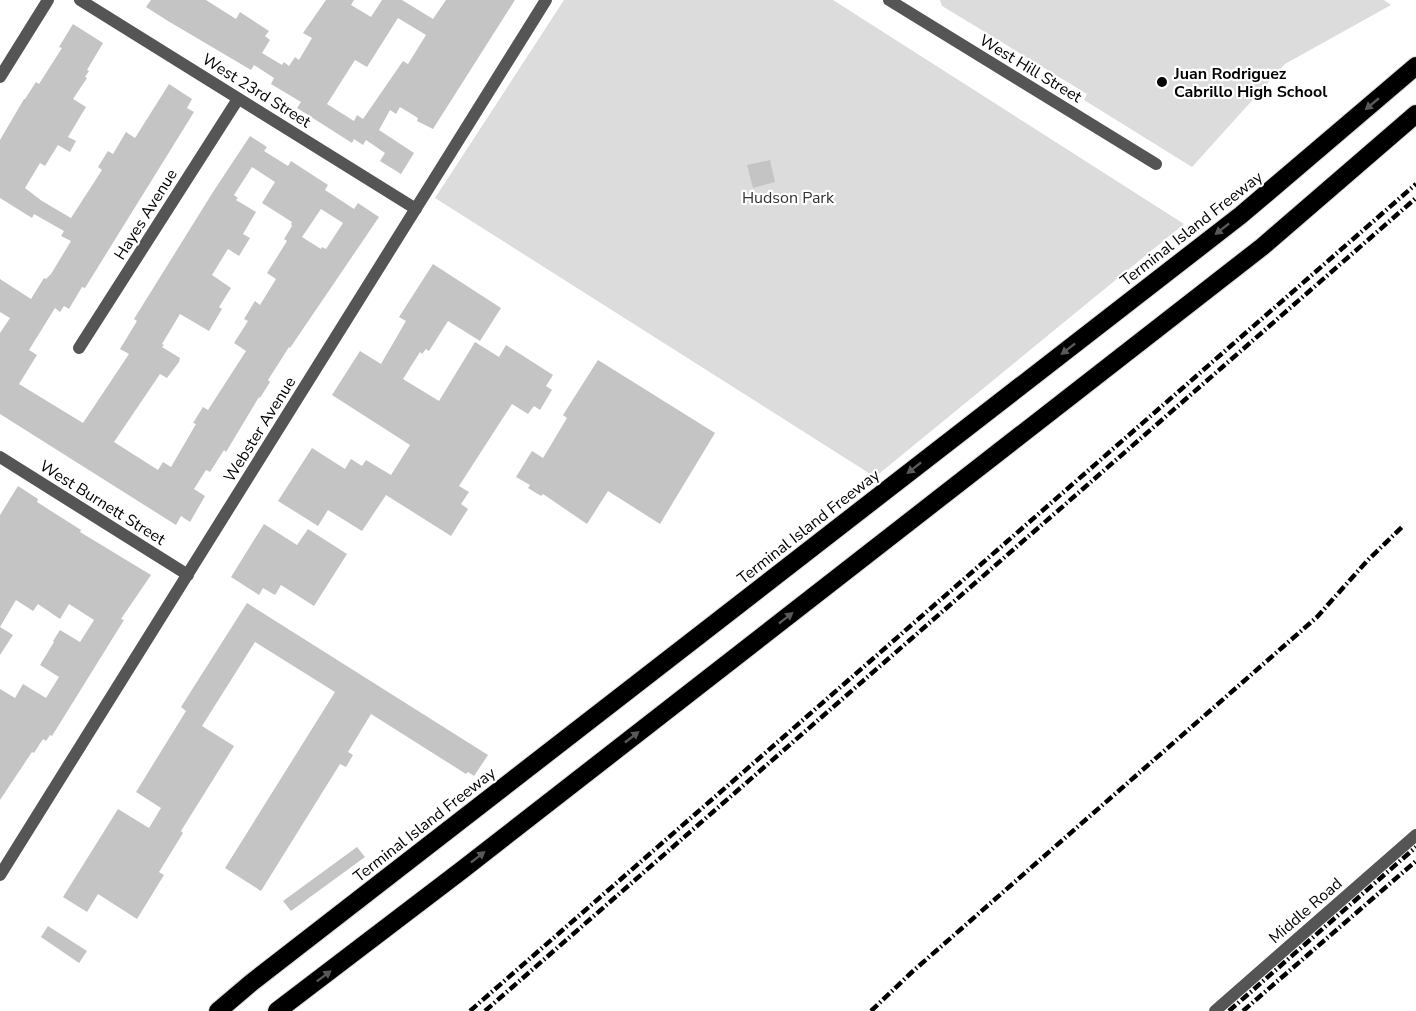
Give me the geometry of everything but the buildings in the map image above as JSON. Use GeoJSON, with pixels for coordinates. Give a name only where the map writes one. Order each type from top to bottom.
{"type":"FeatureCollection","features":[{"type":"Feature","properties":{"kind":"highway","name":"Terminal Island Freeway"},"geometry":{"type":"LineString","coordinates":[[218,1011],[250,983],[1241,215],[1416,66]]}},
{"type":"Feature","properties":{"kind":"highway"},"geometry":{"type":"LineString","coordinates":[[277,1011],[471,863],[1262,247],[1416,114]]}},
{"type":"Feature","properties":{"kind":"street"},"geometry":{"type":"LineString","coordinates":[[0,76],[48,0]]}},
{"type":"Feature","properties":{"kind":"street","name":"West 23rd Street"},"geometry":{"type":"LineString","coordinates":[[80,0],[416,209]]}},
{"type":"Feature","properties":{"kind":"street","name":"Webster Avenue"},"geometry":{"type":"LineString","coordinates":[[0,875],[546,0]]}},
{"type":"Feature","properties":{"kind":"street","name":"West Hill Street"},"geometry":{"type":"LineString","coordinates":[[889,0],[1156,164]]}},
{"type":"Feature","properties":{"kind":"street","name":"Hayes Avenue"},"geometry":{"type":"LineString","coordinates":[[80,348],[238,99]]}},
{"type":"Feature","properties":{"kind":"street","name":"West Burnett Street"},"geometry":{"type":"LineString","coordinates":[[2,462],[188,575]]}},
{"type":"Feature","properties":{"kind":"street","name":"Middle Road"},"geometry":{"type":"LineString","coordinates":[[1215,1011],[1416,835]]}},
{"type":"Feature","properties":{"kind":"green space","name":"Hudson Park"},"geometry":{"type":"Polygon","coordinates":[[[564,0],[833,0],[1184,224],[875,477],[435,198],[564,0]]]}},
{"type":"Feature","properties":{"kind":"green space","name":"Juan Rodriguez Cabrillo High School"},"geometry":{"type":"Polygon","coordinates":[[[940,0],[1384,0],[1391,5],[1285,64],[1192,167],[1084,100],[1087,94],[942,6],[940,0]]]}},
{"type":"Feature","properties":{"kind":"railway"},"geometry":{"type":"LineString","coordinates":[[470,1011],[1416,184]]}},
{"type":"Feature","properties":{"kind":"railway"},"geometry":{"type":"LineString","coordinates":[[485,1011],[1416,198]]}},
{"type":"Feature","properties":{"kind":"railway"},"geometry":{"type":"LineString","coordinates":[[871,1011],[912,972],[1317,617],[1367,561],[1403,526]]}},
{"type":"Feature","properties":{"kind":"railway"},"geometry":{"type":"LineString","coordinates":[[1229,1011],[1416,847]]}},
{"type":"Feature","properties":{"kind":"railway"},"geometry":{"type":"LineString","coordinates":[[1243,1011],[1416,861]]}},
{"type":"Feature","properties":{"kind":"place","name":"Juan Rodriguez Cabrillo High School"},"geometry":{"type":"Point","coordinates":[1162,82]}}]}
